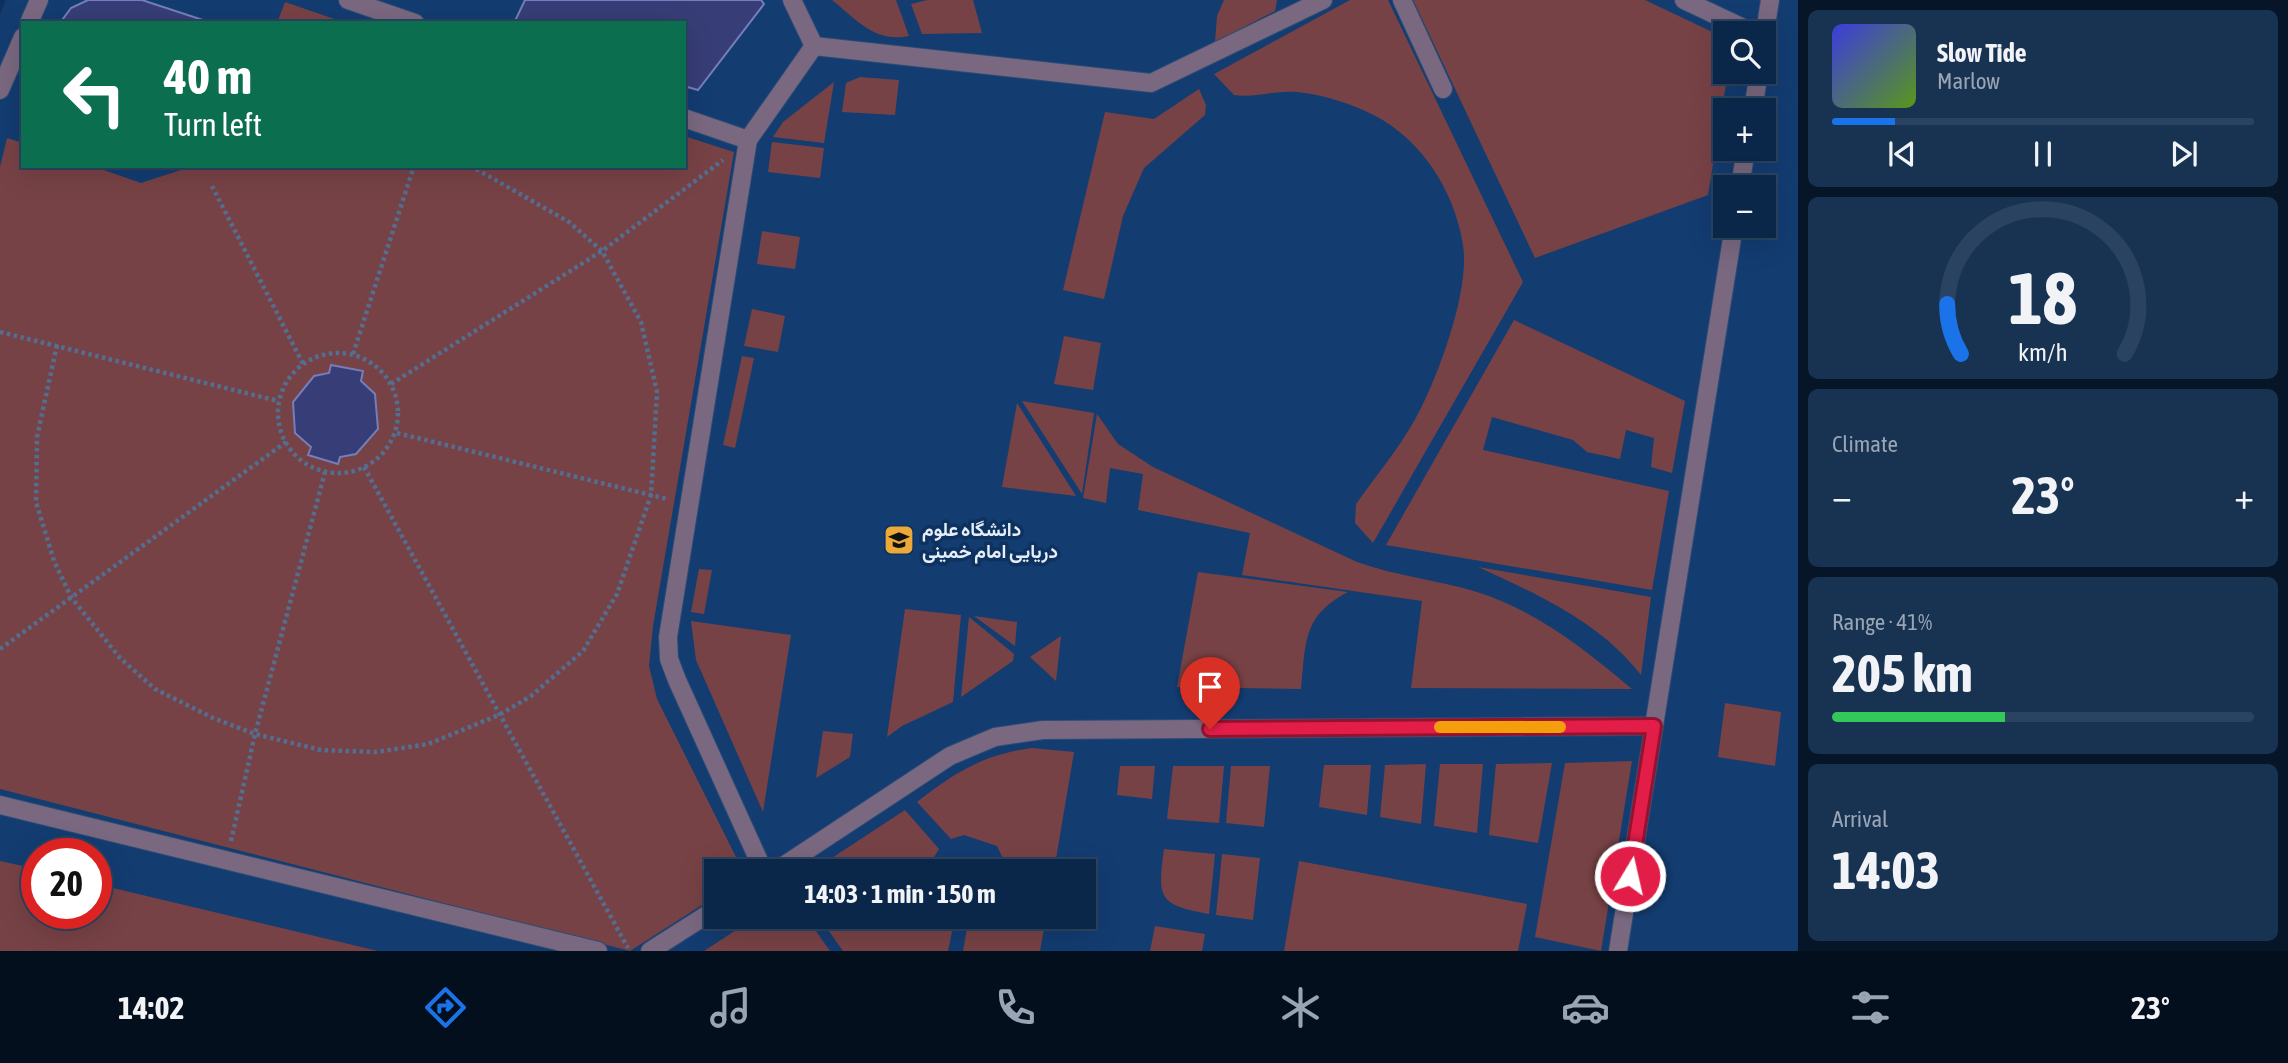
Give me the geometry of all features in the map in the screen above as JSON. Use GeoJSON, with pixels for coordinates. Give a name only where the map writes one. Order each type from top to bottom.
{"type":"FeatureCollection","features":[{"type":"Feature","properties":{"kind":"lane"},"geometry":{"type":"LineString","coordinates":[[30,21],[39,0]]}},
{"type":"Feature","properties":{"kind":"lane"},"geometry":{"type":"LineString","coordinates":[[348,0],[409,21]]}},
{"type":"Feature","properties":{"kind":"lane"},"geometry":{"type":"LineString","coordinates":[[792,0],[814,46]]}},
{"type":"Feature","properties":{"kind":"lane"},"geometry":{"type":"LineString","coordinates":[[814,46],[1151,83],[1323,0]]}},
{"type":"Feature","properties":{"kind":"lane"},"geometry":{"type":"LineString","coordinates":[[1402,0],[1443,89]]}},
{"type":"Feature","properties":{"kind":"lane"},"geometry":{"type":"LineString","coordinates":[[1684,0],[1729,21]]}},
{"type":"Feature","properties":{"kind":"lane"},"geometry":{"type":"LineString","coordinates":[[1767,21],[1770,0]]}},
{"type":"Feature","properties":{"kind":"lane"},"geometry":{"type":"LineString","coordinates":[[0,90],[21,42]]}},
{"type":"Feature","properties":{"kind":"lane"},"geometry":{"type":"LineString","coordinates":[[758,859],[669,659],[668,637],[748,141],[814,46]]}},
{"type":"Feature","properties":{"kind":"lane"},"geometry":{"type":"LineString","coordinates":[[686,119],[748,141]]}},
{"type":"Feature","properties":{"kind":"lane"},"geometry":{"type":"LineString","coordinates":[[1618,951],[1732,238]]}},
{"type":"Feature","properties":{"kind":"lane"},"geometry":{"type":"LineString","coordinates":[[794,859],[950,756],[995,737],[1043,730],[1654,726]]}},
{"type":"Feature","properties":{"kind":"lane"},"geometry":{"type":"LineString","coordinates":[[0,805],[598,951]]}},
{"type":"Feature","properties":{"kind":"lane"},"geometry":{"type":"LineString","coordinates":[[650,951],[704,917]]}},
{"type":"Feature","properties":{"kind":"path"},"geometry":{"type":"LineString","coordinates":[[391,384],[602,251],[748,141]]}},
{"type":"Feature","properties":{"kind":"path"},"geometry":{"type":"LineString","coordinates":[[353,355],[413,168]]}},
{"type":"Feature","properties":{"kind":"path"},"geometry":{"type":"LineString","coordinates":[[57,345],[37,437],[36,502],[54,561],[71,597],[120,658],[155,689],[213,718],[255,734],[321,750],[376,752],[428,744],[499,715],[531,696],[583,651],[617,594],[651,495],[657,392],[641,322],[602,251],[569,222],[474,168]]}},
{"type":"Feature","properties":{"kind":"path"},"geometry":{"type":"LineString","coordinates":[[212,186],[303,365]]}},
{"type":"Feature","properties":{"kind":"path"},"geometry":{"type":"LineString","coordinates":[[0,332],[278,401]]}},
{"type":"Feature","properties":{"kind":"path"},"geometry":{"type":"LineString","coordinates":[[334,353],[353,355],[374,365],[391,384],[398,410],[397,433],[387,449],[364,467],[345,473],[325,472],[302,461],[286,442],[280,427],[278,401],[289,378],[303,365],[334,353]]}},
{"type":"Feature","properties":{"kind":"path"},"geometry":{"type":"LineString","coordinates":[[397,433],[688,504]]}},
{"type":"Feature","properties":{"kind":"path"},"geometry":{"type":"LineString","coordinates":[[0,649],[286,442]]}},
{"type":"Feature","properties":{"kind":"path"},"geometry":{"type":"LineString","coordinates":[[364,467],[630,951]]}},
{"type":"Feature","properties":{"kind":"path"},"geometry":{"type":"LineString","coordinates":[[227,859],[255,734],[325,472]]}},
{"type":"Feature","properties":{"kind":"shaded area","name":"دانشگاه علوم دریایی امام خمینی"},"geometry":{"type":"Polygon","coordinates":[[[6,0],[1798,0],[1798,951],[0,951],[0,15],[6,0]]]}},
{"type":"Feature","properties":{"kind":"shaded area"},"geometry":{"type":"Polygon","coordinates":[[[832,0],[896,0],[909,36],[876,33],[832,0]]]}},
{"type":"Feature","properties":{"kind":"shaded area"},"geometry":{"type":"Polygon","coordinates":[[[927,0],[973,0],[982,33],[922,34],[911,4],[927,0]]]}},
{"type":"Feature","properties":{"kind":"shaded area"},"geometry":{"type":"Polygon","coordinates":[[[1224,0],[1277,0],[1275,11],[1215,42],[1217,16],[1224,0]]]}},
{"type":"Feature","properties":{"kind":"shaded area"},"geometry":{"type":"Polygon","coordinates":[[[1350,0],[1388,0],[1523,282],[1373,543],[1355,523],[1356,504],[1415,420],[1445,350],[1458,305],[1464,263],[1463,245],[1451,203],[1430,165],[1401,133],[1383,120],[1363,110],[1314,94],[1289,92],[1234,95],[1214,74],[1350,0]]]}},
{"type":"Feature","properties":{"kind":"shaded area"},"geometry":{"type":"Polygon","coordinates":[[[1413,0],[1645,0],[1713,32],[1713,84],[1726,84],[1724,98],[1713,98],[1714,161],[1708,195],[1535,258],[1413,0]]]}},
{"type":"Feature","properties":{"kind":"shaded area"},"geometry":{"type":"Polygon","coordinates":[[[285,2],[340,21],[278,21],[285,2]]]}},
{"type":"Feature","properties":{"kind":"shaded area"},"geometry":{"type":"Polygon","coordinates":[[[860,77],[899,80],[895,115],[842,112],[846,83],[860,77]]]}},
{"type":"Feature","properties":{"kind":"shaded area"},"geometry":{"type":"Polygon","coordinates":[[[834,82],[824,143],[773,137],[783,122],[834,82]]]}},
{"type":"Feature","properties":{"kind":"shaded area"},"geometry":{"type":"Polygon","coordinates":[[[1199,89],[1206,105],[1205,115],[1144,168],[1123,216],[1104,299],[1063,290],[1105,112],[1154,119],[1199,89]]]}},
{"type":"Feature","properties":{"kind":"shaded area"},"geometry":{"type":"Polygon","coordinates":[[[686,137],[734,152],[653,626],[649,666],[657,699],[737,859],[704,859],[704,904],[630,951],[0,789],[0,167],[7,138],[21,142],[21,168],[98,168],[141,183],[187,168],[686,168],[686,137]]]}},
{"type":"Feature","properties":{"kind":"shaded area"},"geometry":{"type":"Polygon","coordinates":[[[772,142],[824,148],[820,178],[768,172],[772,142]]]}},
{"type":"Feature","properties":{"kind":"shaded area"},"geometry":{"type":"Polygon","coordinates":[[[762,231],[800,237],[795,269],[757,264],[762,231]]]}},
{"type":"Feature","properties":{"kind":"shaded area"},"geometry":{"type":"Polygon","coordinates":[[[752,309],[785,316],[778,352],[744,346],[752,309]]]}},
{"type":"Feature","properties":{"kind":"shaded area"},"geometry":{"type":"Polygon","coordinates":[[[1514,320],[1685,401],[1672,473],[1651,467],[1654,438],[1626,430],[1620,459],[1587,452],[1573,440],[1492,417],[1483,450],[1669,491],[1652,590],[1386,545],[1514,320]]]}},
{"type":"Feature","properties":{"kind":"shaded area"},"geometry":{"type":"Polygon","coordinates":[[[1064,336],[1101,343],[1093,390],[1054,384],[1064,336]]]}},
{"type":"Feature","properties":{"kind":"shaded area"},"geometry":{"type":"Polygon","coordinates":[[[742,356],[754,358],[735,448],[723,445],[742,356]]]}},
{"type":"Feature","properties":{"kind":"shaded area"},"geometry":{"type":"Polygon","coordinates":[[[1022,401],[1094,413],[1082,494],[1022,401]]]}},
{"type":"Feature","properties":{"kind":"shaded area"},"geometry":{"type":"Polygon","coordinates":[[[1017,403],[1076,496],[1002,487],[1017,403]]]}},
{"type":"Feature","properties":{"kind":"shaded area"},"geometry":{"type":"Polygon","coordinates":[[[1097,414],[1118,444],[1153,467],[1357,562],[1477,592],[1519,609],[1578,646],[1632,689],[1411,688],[1422,601],[1242,575],[1250,533],[1138,510],[1143,474],[1110,468],[1106,503],[1083,498],[1097,414]]]}},
{"type":"Feature","properties":{"kind":"shaded area"},"geometry":{"type":"Polygon","coordinates":[[[1478,567],[1651,597],[1641,675],[1607,640],[1566,611],[1478,567]]]}},
{"type":"Feature","properties":{"kind":"shaded area"},"geometry":{"type":"Polygon","coordinates":[[[699,569],[712,570],[704,614],[691,612],[699,569]]]}},
{"type":"Feature","properties":{"kind":"shaded area"},"geometry":{"type":"Polygon","coordinates":[[[1198,572],[1348,592],[1333,601],[1314,621],[1306,644],[1301,689],[1177,687],[1198,572]]]}},
{"type":"Feature","properties":{"kind":"shaded area"},"geometry":{"type":"Polygon","coordinates":[[[905,609],[961,615],[953,702],[902,726],[887,737],[905,609]]]}},
{"type":"Feature","properties":{"kind":"shaded area"},"geometry":{"type":"Polygon","coordinates":[[[974,616],[1017,622],[1015,646],[974,616]]]}},
{"type":"Feature","properties":{"kind":"shaded area"},"geometry":{"type":"Polygon","coordinates":[[[969,617],[1014,654],[1013,661],[961,697],[969,617]]]}},
{"type":"Feature","properties":{"kind":"shaded area"},"geometry":{"type":"Polygon","coordinates":[[[691,621],[791,635],[763,812],[696,660],[691,621]]]}},
{"type":"Feature","properties":{"kind":"shaded area"},"geometry":{"type":"Polygon","coordinates":[[[1061,636],[1056,681],[1030,657],[1061,636]]]}},
{"type":"Feature","properties":{"kind":"shaded area"},"geometry":{"type":"Polygon","coordinates":[[[1725,703],[1781,712],[1775,766],[1718,757],[1725,703]]]}},
{"type":"Feature","properties":{"kind":"shaded area"},"geometry":{"type":"Polygon","coordinates":[[[823,731],[853,734],[850,757],[816,778],[823,731]]]}},
{"type":"Feature","properties":{"kind":"shaded area"},"geometry":{"type":"Polygon","coordinates":[[[1032,748],[1074,752],[1056,859],[1003,859],[997,846],[964,835],[951,839],[917,802],[970,766],[1014,751],[1032,748]]]}},
{"type":"Feature","properties":{"kind":"shaded area"},"geometry":{"type":"Polygon","coordinates":[[[1632,761],[1601,951],[1535,937],[1565,763],[1632,761]]]}},
{"type":"Feature","properties":{"kind":"shaded area"},"geometry":{"type":"Polygon","coordinates":[[[1552,763],[1538,843],[1489,835],[1496,764],[1552,763]]]}},
{"type":"Feature","properties":{"kind":"shaded area"},"geometry":{"type":"Polygon","coordinates":[[[1426,764],[1421,824],[1380,817],[1385,765],[1426,764]]]}},
{"type":"Feature","properties":{"kind":"shaded area"},"geometry":{"type":"Polygon","coordinates":[[[1440,764],[1483,764],[1477,833],[1434,826],[1440,764]]]}},
{"type":"Feature","properties":{"kind":"shaded area"},"geometry":{"type":"Polygon","coordinates":[[[1324,765],[1371,765],[1367,815],[1319,807],[1324,765]]]}},
{"type":"Feature","properties":{"kind":"shaded area"},"geometry":{"type":"Polygon","coordinates":[[[1120,766],[1155,766],[1152,799],[1117,795],[1120,766]]]}},
{"type":"Feature","properties":{"kind":"shaded area"},"geometry":{"type":"Polygon","coordinates":[[[1173,766],[1224,766],[1219,823],[1167,819],[1173,766]]]}},
{"type":"Feature","properties":{"kind":"shaded area"},"geometry":{"type":"Polygon","coordinates":[[[1231,766],[1270,766],[1264,827],[1226,823],[1231,766]]]}},
{"type":"Feature","properties":{"kind":"shaded area"},"geometry":{"type":"Polygon","coordinates":[[[905,810],[939,849],[933,859],[830,859],[905,810]]]}},
{"type":"Feature","properties":{"kind":"shaded area"},"geometry":{"type":"Polygon","coordinates":[[[1164,849],[1215,854],[1209,914],[1180,907],[1165,897],[1161,879],[1164,849]]]}},
{"type":"Feature","properties":{"kind":"shaded area"},"geometry":{"type":"Polygon","coordinates":[[[1222,854],[1260,858],[1253,920],[1216,915],[1222,854]]]}},
{"type":"Feature","properties":{"kind":"shaded area"},"geometry":{"type":"Polygon","coordinates":[[[0,861],[21,866],[21,929],[112,929],[112,888],[378,951],[0,951],[0,861]]]}},
{"type":"Feature","properties":{"kind":"shaded area"},"geometry":{"type":"Polygon","coordinates":[[[1299,861],[1527,904],[1518,951],[1284,951],[1299,861]]]}},
{"type":"Feature","properties":{"kind":"shaded area"},"geometry":{"type":"Polygon","coordinates":[[[1155,926],[1205,934],[1202,951],[1150,951],[1155,926]]]}},
{"type":"Feature","properties":{"kind":"shaded area"},"geometry":{"type":"Polygon","coordinates":[[[738,929],[814,929],[830,951],[704,951],[738,929]]]}},
{"type":"Feature","properties":{"kind":"shaded area"},"geometry":{"type":"Polygon","coordinates":[[[827,929],[953,929],[948,951],[843,951],[827,929]]]}},
{"type":"Feature","properties":{"kind":"shaded area"},"geometry":{"type":"Polygon","coordinates":[[[967,929],[1044,929],[1040,951],[963,951],[967,929]]]}},
{"type":"Feature","properties":{"kind":"building"},"geometry":{"type":"Polygon","coordinates":[[[88,0],[142,0],[206,21],[61,21],[71,8],[88,0]]]}},
{"type":"Feature","properties":{"kind":"building"},"geometry":{"type":"Polygon","coordinates":[[[525,0],[761,0],[764,4],[698,90],[686,87],[686,21],[515,21],[525,0]]]}},
{"type":"Feature","properties":{"kind":"building"},"geometry":{"type":"Polygon","coordinates":[[[331,365],[363,371],[361,381],[375,394],[378,429],[356,454],[340,457],[338,464],[308,455],[311,447],[295,433],[293,402],[314,376],[329,373],[331,365]]]}},
{"type":"Feature","properties":{"kind":"slow traffic"},"geometry":{"type":"LineString","coordinates":[[1440,727],[1560,727]]}},
{"type":"Feature","properties":{"kind":"place","name":"دانشگاه علوم دریایی امام خمینی"},"geometry":{"type":"Point","coordinates":[899,540]}},
{"type":"Feature","properties":{"kind":"route"},"geometry":{"type":"LineString","coordinates":[[1210,729],[1654,726],[1630,876]]}}]}
